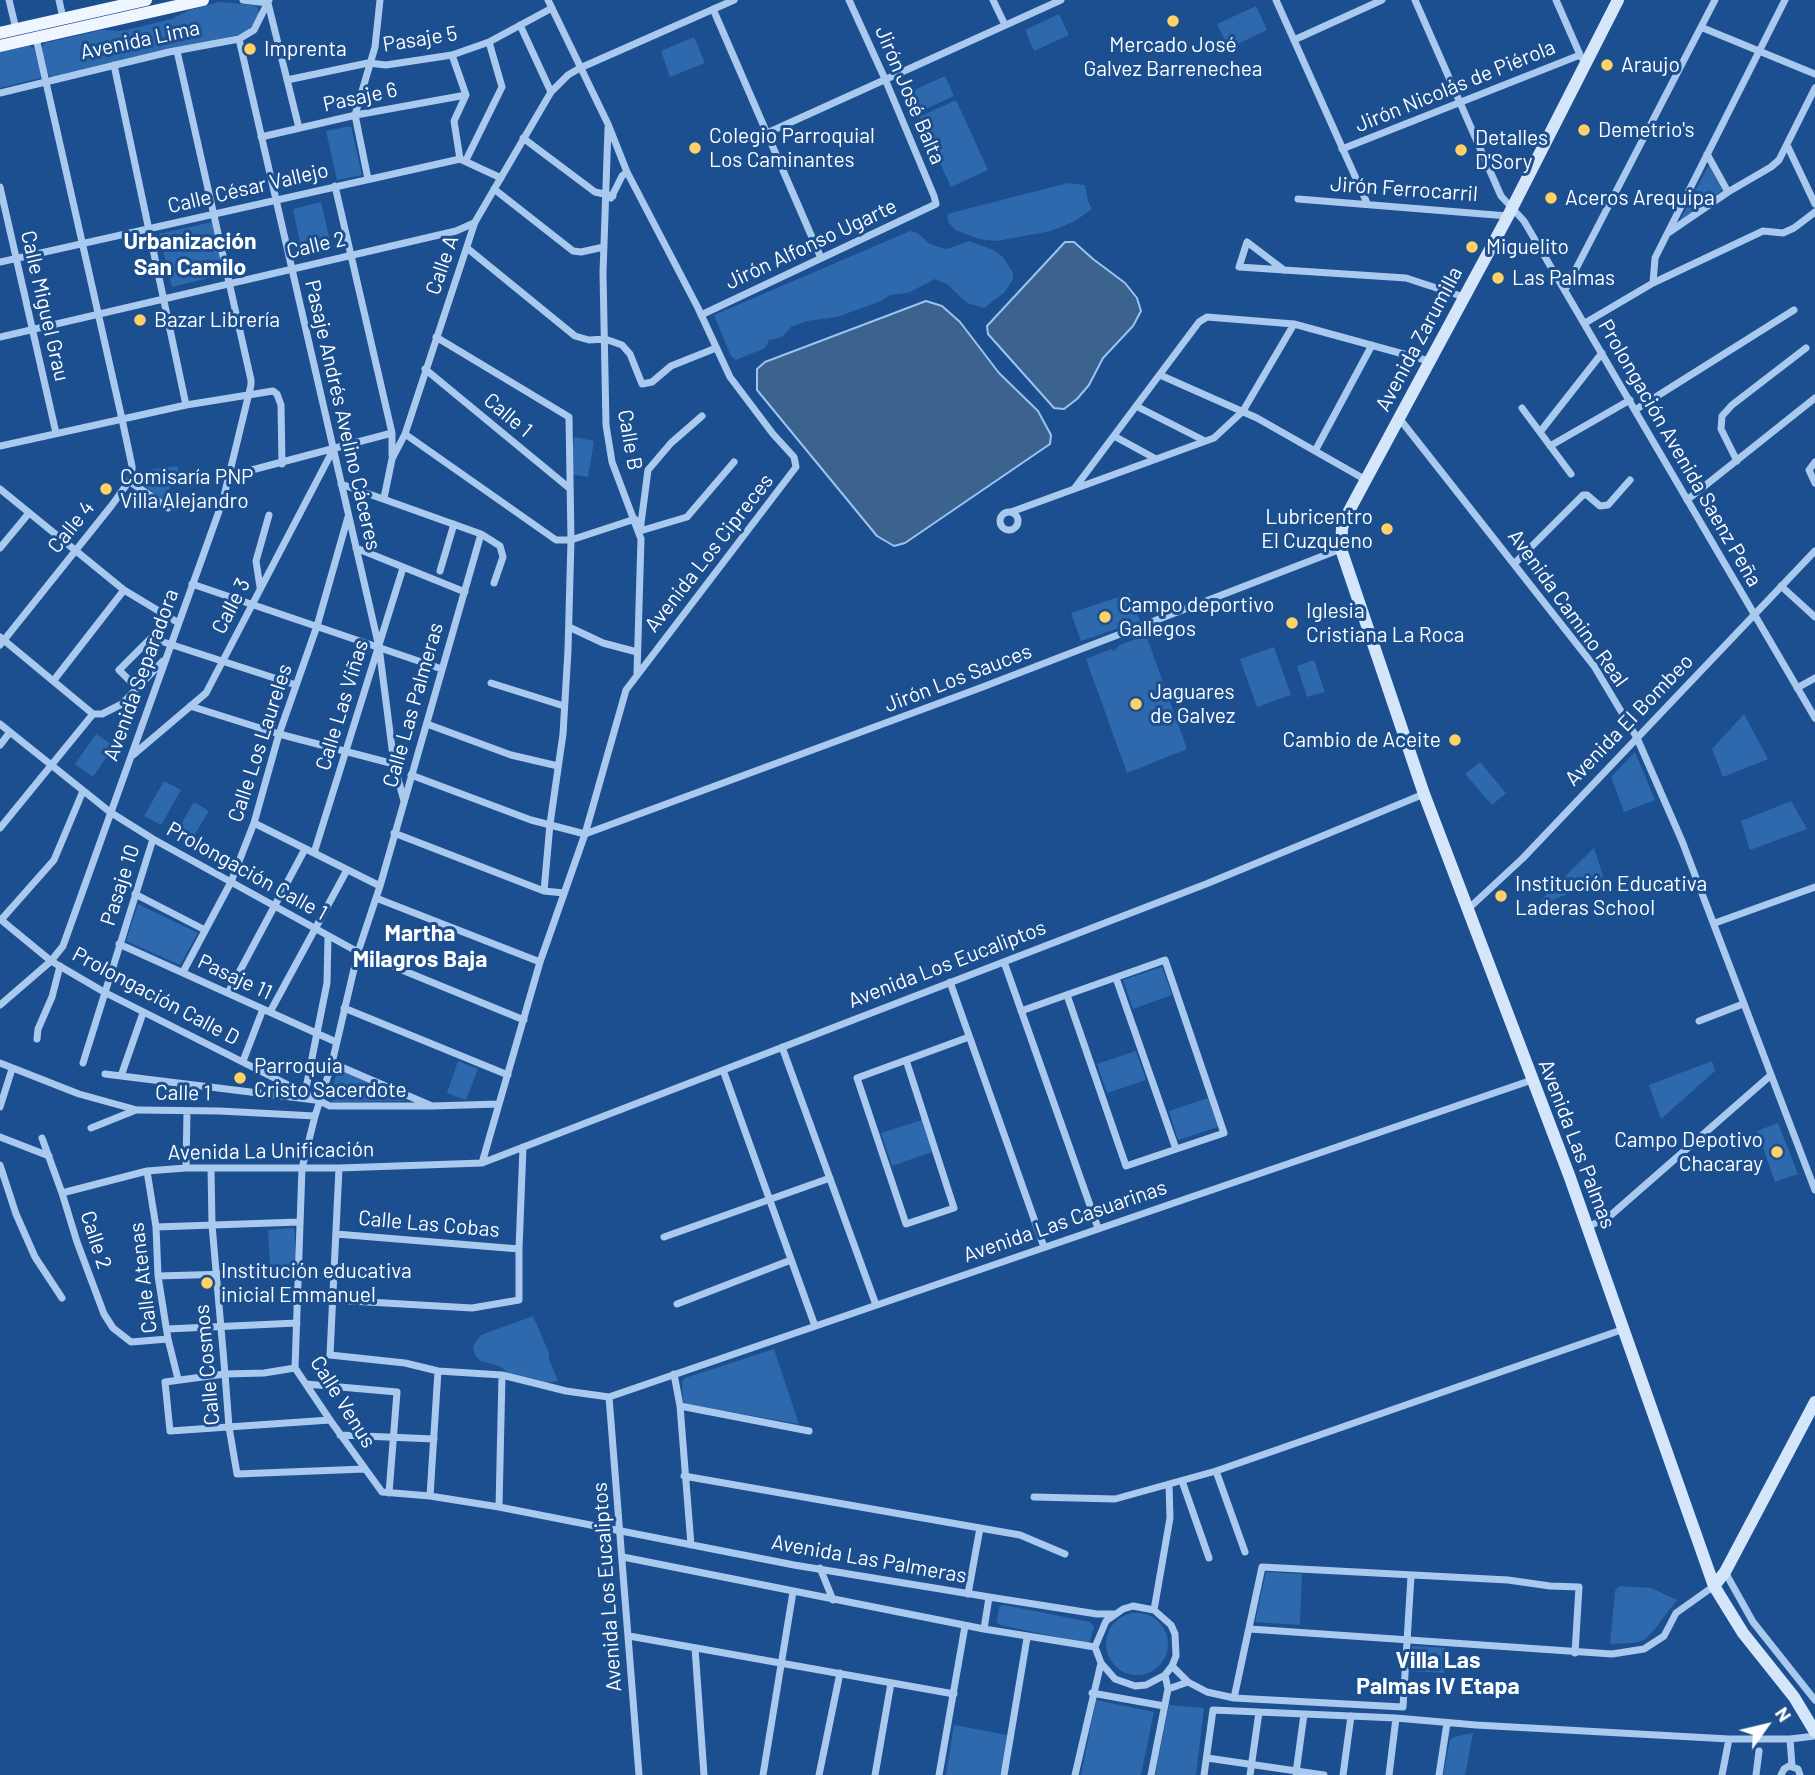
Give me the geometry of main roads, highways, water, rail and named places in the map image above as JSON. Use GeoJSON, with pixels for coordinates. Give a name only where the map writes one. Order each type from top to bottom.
{"type":"FeatureCollection","features":[{"type":"Feature","properties":{"kind":"main road","name":"Avenida Lima"},"geometry":{"type":"LineString","coordinates":[[0,33],[112,4],[146,0]]}},
{"type":"Feature","properties":{"kind":"main road","name":"Avenida Lima"},"geometry":{"type":"LineString","coordinates":[[0,47],[203,0]]}},
{"type":"Feature","properties":{"kind":"main road","name":"Avenida Zarumilla"},"geometry":{"type":"LineString","coordinates":[[1341,549],[1342,528],[1366,480],[1509,212],[1582,60],[1618,0]]}},
{"type":"Feature","properties":{"kind":"main road","name":"Avenida Las Palmas"},"geometry":{"type":"LineString","coordinates":[[1341,549],[1424,794],[1588,1227],[1714,1586],[1743,1633],[1802,1710],[1815,1734]]}},
{"type":"Feature","properties":{"kind":"main road"},"geometry":{"type":"LineString","coordinates":[[1714,1586],[1726,1572],[1815,1402]]}},
{"type":"Feature","properties":{"kind":"place","name":"Mercado José Galvez Barrenechea"},"geometry":{"type":"Point","coordinates":[1173,21]}},
{"type":"Feature","properties":{"kind":"place","name":"Imprenta"},"geometry":{"type":"Point","coordinates":[250,49]}},
{"type":"Feature","properties":{"kind":"place","name":"Araujo"},"geometry":{"type":"Point","coordinates":[1607,65]}},
{"type":"Feature","properties":{"kind":"place","name":"Demetrio's"},"geometry":{"type":"Point","coordinates":[1584,130]}},
{"type":"Feature","properties":{"kind":"place","name":"Colegio Parroquial Los Caminantes"},"geometry":{"type":"Point","coordinates":[695,148]}},
{"type":"Feature","properties":{"kind":"place","name":"Detalles D'Sory"},"geometry":{"type":"Point","coordinates":[1461,150]}},
{"type":"Feature","properties":{"kind":"place","name":"Aceros Arequipa"},"geometry":{"type":"Point","coordinates":[1551,198]}},
{"type":"Feature","properties":{"kind":"place","name":"Miguelito"},"geometry":{"type":"Point","coordinates":[1472,247]}},
{"type":"Feature","properties":{"kind":"place","name":"Las Palmas"},"geometry":{"type":"Point","coordinates":[1498,278]}},
{"type":"Feature","properties":{"kind":"place","name":"Bazar Librería"},"geometry":{"type":"Point","coordinates":[140,320]}},
{"type":"Feature","properties":{"kind":"place","name":"Comisaría PNP Villa Alejandro"},"geometry":{"type":"Point","coordinates":[106,489]}},
{"type":"Feature","properties":{"kind":"place","name":"Lubricentro El Cuzqueno"},"geometry":{"type":"Point","coordinates":[1387,529]}},
{"type":"Feature","properties":{"kind":"place","name":"Campo deportivo Gallegos"},"geometry":{"type":"Point","coordinates":[1105,617]}},
{"type":"Feature","properties":{"kind":"place","name":"Iglesia Cristiana La Roca"},"geometry":{"type":"Point","coordinates":[1292,623]}},
{"type":"Feature","properties":{"kind":"place","name":"Jaguares de Galvez"},"geometry":{"type":"Point","coordinates":[1136,704]}},
{"type":"Feature","properties":{"kind":"place","name":"Cambio de Aceite"},"geometry":{"type":"Point","coordinates":[1455,740]}},
{"type":"Feature","properties":{"kind":"place","name":"Institución Educativa Laderas School"},"geometry":{"type":"Point","coordinates":[1501,896]}},
{"type":"Feature","properties":{"kind":"place","name":"Parroquia Cristo Sacerdote"},"geometry":{"type":"Point","coordinates":[240,1078]}},
{"type":"Feature","properties":{"kind":"place","name":"Campo Depotivo Chacaray"},"geometry":{"type":"Point","coordinates":[1777,1152]}},
{"type":"Feature","properties":{"kind":"place","name":"Institución educativa inicial Emmanuel"},"geometry":{"type":"Point","coordinates":[207,1283]}},
{"type":"Feature","properties":{"kind":"district","name":"Urbanización San Camilo"},"geometry":{"type":"Point","coordinates":[190,254]}},
{"type":"Feature","properties":{"kind":"district","name":"Martha Milagros Baja"},"geometry":{"type":"Point","coordinates":[420,946]}},
{"type":"Feature","properties":{"kind":"district","name":"Villa Las Palmas IV Etapa"},"geometry":{"type":"Point","coordinates":[1438,1673]}}]}
